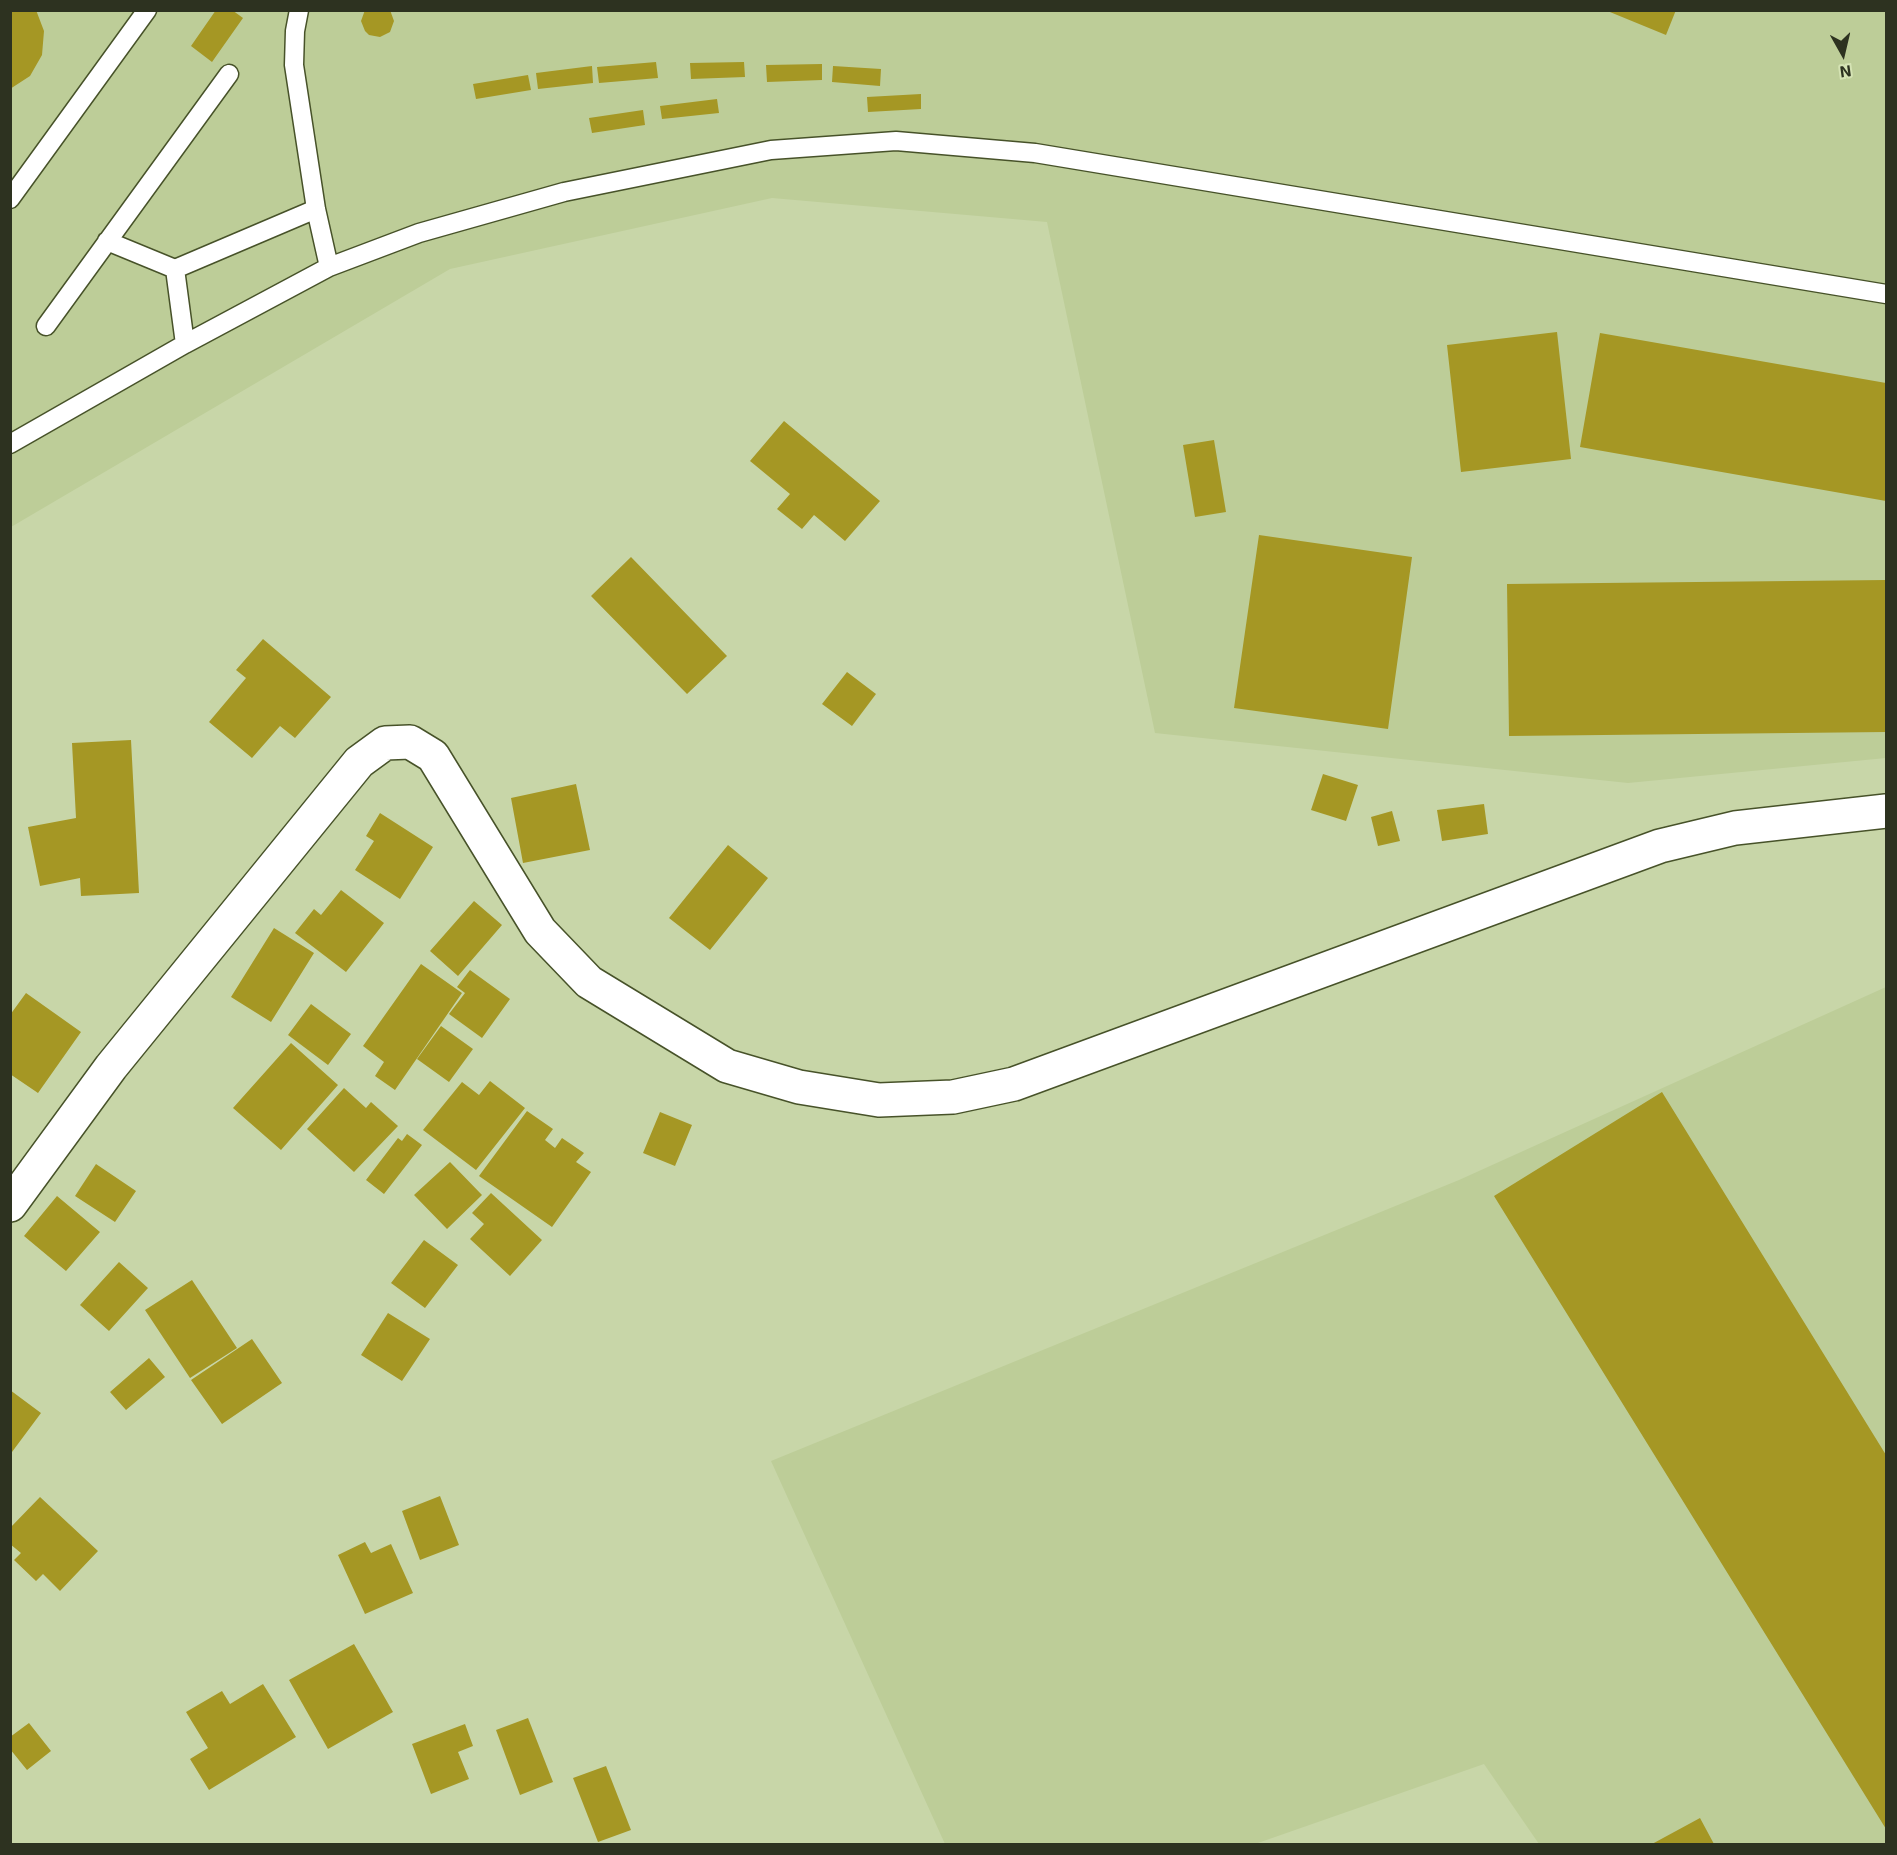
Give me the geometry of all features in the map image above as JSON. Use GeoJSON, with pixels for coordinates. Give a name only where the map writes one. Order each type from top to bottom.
{"type":"FeatureCollection","features":[{"type":"Feature","properties":{"kind":"street"},"geometry":{"type":"LineString","coordinates":[[10,1205],[111,1067],[359,762],[385,744],[410,742],[433,756],[540,932],[589,982],[726,1065],[799,1087],[879,1100],[953,1096],[1014,1084],[1660,846],[1735,828],[1887,810]]}},
{"type":"Feature","properties":{"kind":"lane"},"geometry":{"type":"LineString","coordinates":[[10,199],[147,10]]}},
{"type":"Feature","properties":{"kind":"lane"},"geometry":{"type":"LineString","coordinates":[[299,10],[295,31],[294,65],[316,209],[329,267]]}},
{"type":"Feature","properties":{"kind":"lane"},"geometry":{"type":"LineString","coordinates":[[46,326],[229,74]]}},
{"type":"Feature","properties":{"kind":"lane"},"geometry":{"type":"LineString","coordinates":[[10,444],[185,344],[329,267],[419,233],[564,192],[771,150],[896,141],[1035,153],[1887,294]]}},
{"type":"Feature","properties":{"kind":"lane"},"geometry":{"type":"LineString","coordinates":[[107,241],[175,269],[316,209]]}},
{"type":"Feature","properties":{"kind":"lane"},"geometry":{"type":"LineString","coordinates":[[175,269],[185,344]]}},
{"type":"Feature","properties":{"kind":"shaded area"},"geometry":{"type":"Polygon","coordinates":[[[10,11],[1886,11],[1886,758],[1628,783],[1155,733],[1047,222],[772,198],[450,269],[11,527],[10,11]]]}},
{"type":"Feature","properties":{"kind":"shaded area"},"geometry":{"type":"Polygon","coordinates":[[[1886,987],[1886,1844],[1539,1844],[1484,1764],[1255,1844],[945,1844],[771,1461],[1459,1180],[1886,987]]]}},
{"type":"Feature","properties":{"kind":"building"},"geometry":{"type":"Polygon","coordinates":[[[10,10],[36,10],[44,31],[42,55],[30,76],[10,89],[10,10]]]}},
{"type":"Feature","properties":{"kind":"building"},"geometry":{"type":"Polygon","coordinates":[[[216,10],[232,10],[243,18],[212,62],[191,46],[216,10]]]}},
{"type":"Feature","properties":{"kind":"building"},"geometry":{"type":"Polygon","coordinates":[[[365,10],[390,10],[394,21],[390,32],[380,37],[369,35],[361,21],[365,10]]]}},
{"type":"Feature","properties":{"kind":"building"},"geometry":{"type":"Polygon","coordinates":[[[1605,10],[1676,10],[1666,35],[1605,10]]]}},
{"type":"Feature","properties":{"kind":"building"},"geometry":{"type":"Polygon","coordinates":[[[656,62],[658,78],[599,83],[597,67],[656,62]]]}},
{"type":"Feature","properties":{"kind":"building"},"geometry":{"type":"Polygon","coordinates":[[[744,62],[745,77],[691,79],[690,63],[744,62]]]}},
{"type":"Feature","properties":{"kind":"building"},"geometry":{"type":"Polygon","coordinates":[[[822,64],[822,80],[767,82],[766,65],[822,64]]]}},
{"type":"Feature","properties":{"kind":"building"},"geometry":{"type":"Polygon","coordinates":[[[592,66],[593,83],[538,89],[536,73],[592,66]]]}},
{"type":"Feature","properties":{"kind":"building"},"geometry":{"type":"Polygon","coordinates":[[[833,66],[881,69],[880,86],[832,82],[833,66]]]}},
{"type":"Feature","properties":{"kind":"building"},"geometry":{"type":"Polygon","coordinates":[[[528,75],[531,90],[476,99],[473,84],[528,75]]]}},
{"type":"Feature","properties":{"kind":"building"},"geometry":{"type":"Polygon","coordinates":[[[921,94],[921,109],[868,112],[867,97],[921,94]]]}},
{"type":"Feature","properties":{"kind":"building"},"geometry":{"type":"Polygon","coordinates":[[[717,99],[719,113],[662,119],[660,106],[717,99]]]}},
{"type":"Feature","properties":{"kind":"building"},"geometry":{"type":"Polygon","coordinates":[[[643,110],[645,125],[592,133],[589,118],[643,110]]]}},
{"type":"Feature","properties":{"kind":"building"},"geometry":{"type":"Polygon","coordinates":[[[1557,332],[1571,459],[1461,472],[1447,345],[1557,332]]]}},
{"type":"Feature","properties":{"kind":"building"},"geometry":{"type":"Polygon","coordinates":[[[1600,333],[1886,383],[1886,501],[1580,447],[1600,333]]]}},
{"type":"Feature","properties":{"kind":"building"},"geometry":{"type":"Polygon","coordinates":[[[784,421],[880,501],[845,541],[814,515],[802,529],[777,509],[790,494],[750,461],[784,421]]]}},
{"type":"Feature","properties":{"kind":"building"},"geometry":{"type":"Polygon","coordinates":[[[1214,440],[1226,512],[1195,517],[1183,445],[1214,440]]]}},
{"type":"Feature","properties":{"kind":"building"},"geometry":{"type":"Polygon","coordinates":[[[1259,535],[1412,557],[1388,729],[1234,708],[1259,535]]]}},
{"type":"Feature","properties":{"kind":"building"},"geometry":{"type":"Polygon","coordinates":[[[631,557],[727,656],[687,694],[591,596],[631,557]]]}},
{"type":"Feature","properties":{"kind":"building"},"geometry":{"type":"Polygon","coordinates":[[[1886,580],[1886,732],[1509,736],[1507,584],[1886,580]]]}},
{"type":"Feature","properties":{"kind":"building"},"geometry":{"type":"Polygon","coordinates":[[[263,639],[331,697],[295,738],[280,726],[252,758],[209,722],[246,678],[236,670],[263,639]]]}},
{"type":"Feature","properties":{"kind":"building"},"geometry":{"type":"Polygon","coordinates":[[[847,672],[876,694],[852,726],[822,704],[847,672]]]}},
{"type":"Feature","properties":{"kind":"building"},"geometry":{"type":"Polygon","coordinates":[[[131,740],[139,893],[81,896],[80,878],[40,886],[28,827],[76,818],[72,743],[131,740]]]}},
{"type":"Feature","properties":{"kind":"building"},"geometry":{"type":"Polygon","coordinates":[[[1323,774],[1358,785],[1346,821],[1311,810],[1323,774]]]}},
{"type":"Feature","properties":{"kind":"building"},"geometry":{"type":"Polygon","coordinates":[[[576,784],[590,850],[523,863],[511,798],[576,784]]]}},
{"type":"Feature","properties":{"kind":"building"},"geometry":{"type":"Polygon","coordinates":[[[1484,804],[1488,834],[1442,841],[1437,810],[1484,804]]]}},
{"type":"Feature","properties":{"kind":"building"},"geometry":{"type":"Polygon","coordinates":[[[1392,811],[1400,841],[1378,846],[1371,817],[1392,811]]]}},
{"type":"Feature","properties":{"kind":"building"},"geometry":{"type":"Polygon","coordinates":[[[380,813],[433,847],[400,899],[355,870],[374,841],[366,836],[380,813]]]}},
{"type":"Feature","properties":{"kind":"building"},"geometry":{"type":"Polygon","coordinates":[[[728,845],[768,878],[710,950],[669,918],[728,845]]]}},
{"type":"Feature","properties":{"kind":"building"},"geometry":{"type":"Polygon","coordinates":[[[341,890],[384,923],[346,972],[295,933],[314,909],[321,915],[341,890]]]}},
{"type":"Feature","properties":{"kind":"building"},"geometry":{"type":"Polygon","coordinates":[[[474,901],[502,925],[458,976],[430,951],[474,901]]]}},
{"type":"Feature","properties":{"kind":"building"},"geometry":{"type":"Polygon","coordinates":[[[274,928],[314,953],[271,1022],[231,997],[274,928]]]}},
{"type":"Feature","properties":{"kind":"building"},"geometry":{"type":"Polygon","coordinates":[[[421,964],[462,993],[395,1090],[375,1076],[384,1062],[363,1046],[421,964]]]}},
{"type":"Feature","properties":{"kind":"building"},"geometry":{"type":"Polygon","coordinates":[[[470,970],[510,999],[482,1038],[449,1014],[465,993],[457,987],[470,970]]]}},
{"type":"Feature","properties":{"kind":"building"},"geometry":{"type":"Polygon","coordinates":[[[26,993],[81,1032],[38,1093],[10,1074],[10,1015],[26,993]]]}},
{"type":"Feature","properties":{"kind":"building"},"geometry":{"type":"Polygon","coordinates":[[[311,1004],[351,1034],[328,1065],[288,1035],[311,1004]]]}},
{"type":"Feature","properties":{"kind":"building"},"geometry":{"type":"Polygon","coordinates":[[[441,1026],[473,1049],[449,1082],[417,1059],[441,1026]]]}},
{"type":"Feature","properties":{"kind":"building"},"geometry":{"type":"Polygon","coordinates":[[[291,1043],[338,1085],[281,1150],[233,1108],[291,1043]]]}},
{"type":"Feature","properties":{"kind":"building"},"geometry":{"type":"Polygon","coordinates":[[[490,1081],[525,1108],[476,1170],[423,1130],[462,1082],[479,1095],[490,1081]]]}},
{"type":"Feature","properties":{"kind":"building"},"geometry":{"type":"Polygon","coordinates":[[[344,1088],[366,1108],[371,1102],[398,1126],[354,1172],[307,1129],[344,1088]]]}},
{"type":"Feature","properties":{"kind":"building"},"geometry":{"type":"Polygon","coordinates":[[[1662,1092],[1886,1455],[1886,1829],[1494,1196],[1662,1092]]]}},
{"type":"Feature","properties":{"kind":"building"},"geometry":{"type":"Polygon","coordinates":[[[527,1111],[553,1129],[545,1140],[555,1148],[562,1138],[584,1153],[576,1162],[591,1172],[552,1227],[479,1176],[527,1111]]]}},
{"type":"Feature","properties":{"kind":"building"},"geometry":{"type":"Polygon","coordinates":[[[660,1112],[692,1125],[675,1166],[643,1153],[660,1112]]]}},
{"type":"Feature","properties":{"kind":"building"},"geometry":{"type":"Polygon","coordinates":[[[407,1134],[422,1145],[384,1194],[366,1180],[398,1138],[402,1141],[407,1134]]]}},
{"type":"Feature","properties":{"kind":"building"},"geometry":{"type":"Polygon","coordinates":[[[450,1162],[482,1195],[447,1229],[414,1195],[450,1162]]]}},
{"type":"Feature","properties":{"kind":"building"},"geometry":{"type":"Polygon","coordinates":[[[96,1164],[136,1191],[115,1222],[75,1196],[96,1164]]]}},
{"type":"Feature","properties":{"kind":"building"},"geometry":{"type":"Polygon","coordinates":[[[491,1193],[542,1240],[510,1276],[470,1239],[484,1224],[472,1213],[491,1193]]]}},
{"type":"Feature","properties":{"kind":"building"},"geometry":{"type":"Polygon","coordinates":[[[57,1196],[100,1232],[66,1271],[24,1236],[57,1196]]]}},
{"type":"Feature","properties":{"kind":"building"},"geometry":{"type":"Polygon","coordinates":[[[424,1240],[458,1265],[425,1308],[391,1283],[424,1240]]]}},
{"type":"Feature","properties":{"kind":"building"},"geometry":{"type":"Polygon","coordinates":[[[119,1262],[148,1288],[109,1331],[80,1305],[119,1262]]]}},
{"type":"Feature","properties":{"kind":"building"},"geometry":{"type":"Polygon","coordinates":[[[192,1280],[237,1348],[190,1378],[145,1310],[192,1280]]]}},
{"type":"Feature","properties":{"kind":"building"},"geometry":{"type":"Polygon","coordinates":[[[388,1313],[430,1339],[402,1381],[361,1355],[388,1313]]]}},
{"type":"Feature","properties":{"kind":"building"},"geometry":{"type":"Polygon","coordinates":[[[252,1339],[282,1383],[222,1424],[191,1380],[252,1339]]]}},
{"type":"Feature","properties":{"kind":"building"},"geometry":{"type":"Polygon","coordinates":[[[149,1358],[165,1377],[126,1410],[110,1392],[149,1358]]]}},
{"type":"Feature","properties":{"kind":"building"},"geometry":{"type":"Polygon","coordinates":[[[10,1390],[41,1413],[12,1452],[10,1451],[10,1390]]]}},
{"type":"Feature","properties":{"kind":"building"},"geometry":{"type":"Polygon","coordinates":[[[440,1496],[459,1545],[420,1560],[402,1511],[440,1496]]]}},
{"type":"Feature","properties":{"kind":"building"},"geometry":{"type":"Polygon","coordinates":[[[40,1497],[98,1551],[60,1591],[43,1574],[36,1581],[14,1560],[21,1553],[10,1544],[10,1528],[40,1497]]]}},
{"type":"Feature","properties":{"kind":"building"},"geometry":{"type":"Polygon","coordinates":[[[365,1542],[371,1553],[391,1544],[413,1593],[365,1614],[338,1555],[365,1542]]]}},
{"type":"Feature","properties":{"kind":"building"},"geometry":{"type":"Polygon","coordinates":[[[354,1644],[393,1712],[328,1749],[289,1680],[354,1644]]]}},
{"type":"Feature","properties":{"kind":"building"},"geometry":{"type":"Polygon","coordinates":[[[263,1684],[296,1737],[209,1790],[190,1759],[208,1748],[186,1712],[222,1691],[230,1704],[263,1684]]]}},
{"type":"Feature","properties":{"kind":"building"},"geometry":{"type":"Polygon","coordinates":[[[528,1718],[553,1782],[520,1795],[496,1730],[528,1718]]]}},
{"type":"Feature","properties":{"kind":"building"},"geometry":{"type":"Polygon","coordinates":[[[29,1723],[51,1751],[27,1770],[10,1749],[10,1737],[29,1723]]]}},
{"type":"Feature","properties":{"kind":"building"},"geometry":{"type":"Polygon","coordinates":[[[465,1724],[473,1746],[458,1752],[469,1779],[431,1794],[412,1744],[465,1724]]]}},
{"type":"Feature","properties":{"kind":"building"},"geometry":{"type":"Polygon","coordinates":[[[606,1766],[631,1830],[598,1842],[573,1778],[606,1766]]]}},
{"type":"Feature","properties":{"kind":"building"},"geometry":{"type":"Polygon","coordinates":[[[1700,1818],[1714,1844],[1652,1844],[1700,1818]]]}}]}
